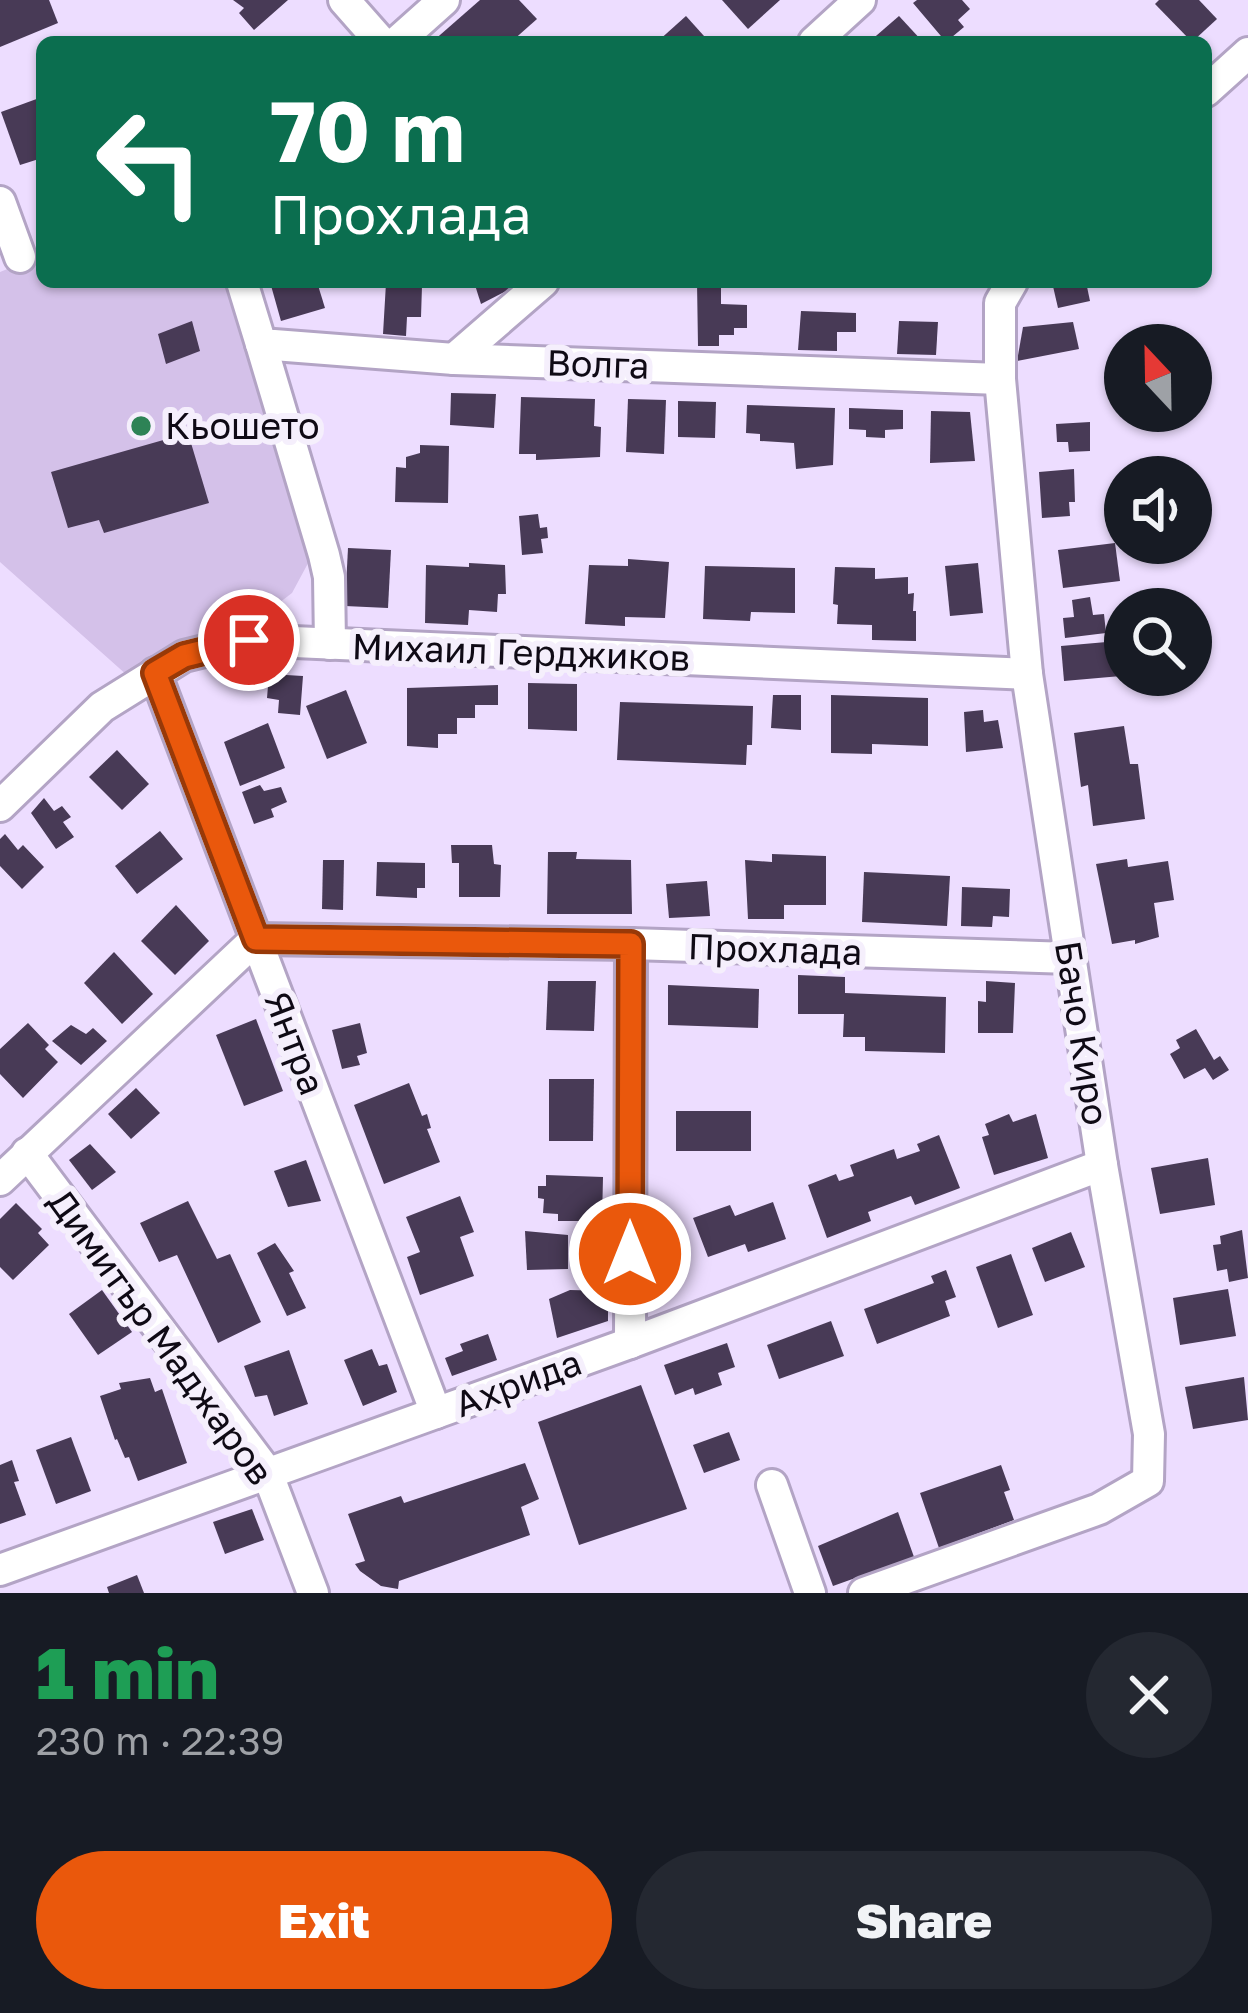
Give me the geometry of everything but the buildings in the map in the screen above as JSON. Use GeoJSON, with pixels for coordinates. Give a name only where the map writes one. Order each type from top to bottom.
{"type":"FeatureCollection","features":[{"type":"Feature","properties":{"kind":"street"},"geometry":{"type":"LineString","coordinates":[[344,0],[376,36]]}},
{"type":"Feature","properties":{"kind":"street"},"geometry":{"type":"LineString","coordinates":[[404,36],[444,0]]}},
{"type":"Feature","properties":{"kind":"street"},"geometry":{"type":"LineString","coordinates":[[825,36],[860,0]]}},
{"type":"Feature","properties":{"kind":"street"},"geometry":{"type":"LineString","coordinates":[[1212,86],[1248,52]]}},
{"type":"Feature","properties":{"kind":"street"},"geometry":{"type":"LineString","coordinates":[[0,202],[20,257]]}},
{"type":"Feature","properties":{"kind":"street"},"geometry":{"type":"LineString","coordinates":[[244,288],[324,555],[330,644]]}},
{"type":"Feature","properties":{"kind":"street"},"geometry":{"type":"LineString","coordinates":[[454,358],[536,288]]}},
{"type":"Feature","properties":{"kind":"street","name":"Бачо Киро"},"geometry":{"type":"LineString","coordinates":[[864,1593],[1099,1509],[1148,1480],[1149,1434],[1102,1165],[1027,674],[1000,379],[1003,289]]}},
{"type":"Feature","properties":{"kind":"street","name":"Волга"},"geometry":{"type":"LineString","coordinates":[[261,344],[454,358],[1000,379]]}},
{"type":"Feature","properties":{"kind":"street","name":"Михаил Герджиков"},"geometry":{"type":"LineString","coordinates":[[0,806],[102,706],[184,656],[249,640],[1027,674]]}},
{"type":"Feature","properties":{"kind":"street","name":"Янтра"},"geometry":{"type":"LineString","coordinates":[[155,673],[436,1413]]}},
{"type":"Feature","properties":{"kind":"street"},"geometry":{"type":"LineString","coordinates":[[0,1180],[256,939]]}},
{"type":"Feature","properties":{"kind":"street","name":"Прохлада"},"geometry":{"type":"LineString","coordinates":[[256,939],[631,944],[1070,958]]}},
{"type":"Feature","properties":{"kind":"street"},"geometry":{"type":"LineString","coordinates":[[630,1342],[631,944]]}},
{"type":"Feature","properties":{"kind":"street","name":"Димитър Маджаров"},"geometry":{"type":"LineString","coordinates":[[27,1153],[267,1472],[313,1593]]}},
{"type":"Feature","properties":{"kind":"street","name":"Ахрида"},"geometry":{"type":"LineString","coordinates":[[0,1570],[1102,1165]]}},
{"type":"Feature","properties":{"kind":"street"},"geometry":{"type":"LineString","coordinates":[[772,1485],[810,1593]]}},
{"type":"Feature","properties":{"kind":"shaded area"},"geometry":{"type":"Polygon","coordinates":[[[36,257],[36,288],[239,288],[313,554],[292,593],[246,628],[128,676],[0,562],[0,272],[36,257]]]}},
{"type":"Feature","properties":{"kind":"place","name":"Кьошето"},"geometry":{"type":"Point","coordinates":[141,426]}},
{"type":"Feature","properties":{"kind":"route"},"geometry":{"type":"LineString","coordinates":[[249,640],[184,656],[155,673],[256,939],[631,944],[630,1254]]}}]}
